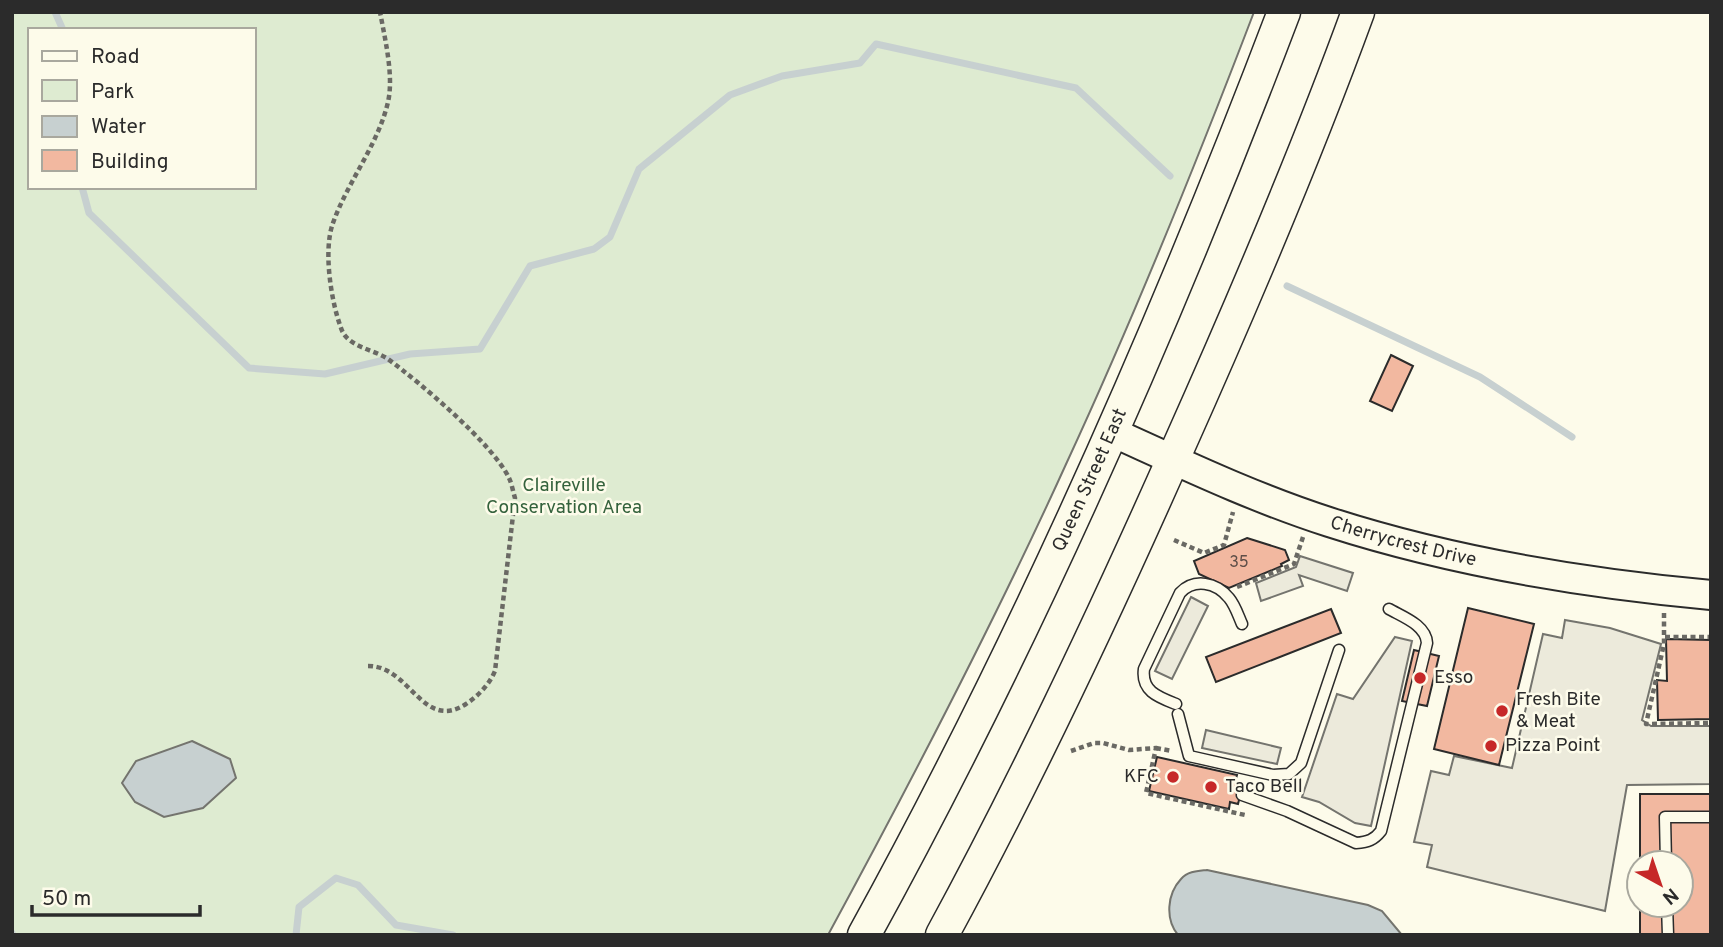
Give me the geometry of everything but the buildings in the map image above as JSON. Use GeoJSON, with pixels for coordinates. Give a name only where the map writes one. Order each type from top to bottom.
{"type":"FeatureCollection","features":[{"type":"Feature","properties":{"kind":"main road","name":"Queen Street East"},"geometry":{"type":"LineString","coordinates":[[864,935],[972,727],[1112,432],[1194,242],[1284,12]]}},
{"type":"Feature","properties":{"kind":"main road"},"geometry":{"type":"LineString","coordinates":[[942,935],[1083,657],[1173,460],[1250,285],[1357,15]]}},
{"type":"Feature","properties":{"kind":"street","name":"Cherrycrest Drive"},"geometry":{"type":"LineString","coordinates":[[1112,432],[1215,479],[1328,522],[1424,548],[1558,577],[1711,595]]}},
{"type":"Feature","properties":{"kind":"lane"},"geometry":{"type":"LineString","coordinates":[[1242,624],[1225,593],[1206,584],[1187,586],[1180,593],[1144,669],[1143,679],[1147,687],[1177,709],[1188,756],[1273,775],[1289,774],[1301,762],[1339,650]]}},
{"type":"Feature","properties":{"kind":"lane"},"geometry":{"type":"LineString","coordinates":[[1242,795],[1287,811],[1356,843],[1367,842],[1381,831],[1427,643],[1422,630],[1389,609]]}},
{"type":"Feature","properties":{"kind":"lane"},"geometry":{"type":"LineString","coordinates":[[1666,849],[1665,817],[1711,817]]}},
{"type":"Feature","properties":{"kind":"path"},"geometry":{"type":"LineString","coordinates":[[368,666],[380,666],[400,678],[428,705],[446,712],[472,700],[490,682],[495,671],[515,498],[509,477],[492,454],[459,419],[407,374],[385,357],[357,345],[342,332],[335,307],[328,260],[332,226],[376,135],[389,100],[388,56],[380,12]]}},
{"type":"Feature","properties":{"kind":"path"},"geometry":{"type":"LineString","coordinates":[[1174,540],[1204,553],[1224,545],[1233,512]]}},
{"type":"Feature","properties":{"kind":"path"},"geometry":{"type":"LineString","coordinates":[[1234,588],[1294,564],[1304,536]]}},
{"type":"Feature","properties":{"kind":"path"},"geometry":{"type":"LineString","coordinates":[[1664,612],[1665,637],[1646,724],[1711,723]]}},
{"type":"Feature","properties":{"kind":"path"},"geometry":{"type":"LineString","coordinates":[[1665,637],[1711,637]]}},
{"type":"Feature","properties":{"kind":"path"},"geometry":{"type":"LineString","coordinates":[[1071,751],[1085,745],[1103,743],[1129,750],[1156,748],[1172,751]]}},
{"type":"Feature","properties":{"kind":"path"},"geometry":{"type":"LineString","coordinates":[[1156,748],[1146,793],[1245,816]]}},
{"type":"Feature","properties":{"kind":"green space","name":"Claireville Conservation Area"},"geometry":{"type":"Polygon","coordinates":[[[12,12],[1254,12],[1164,239],[1067,462],[952,701],[828,935],[12,935],[12,12]]]}},
{"type":"Feature","properties":{"kind":"shaded area"},"geometry":{"type":"Polygon","coordinates":[[[1300,556],[1353,573],[1347,591],[1299,575],[1303,586],[1261,601],[1256,583],[1296,567],[1300,556]]]}},
{"type":"Feature","properties":{"kind":"shaded area"},"geometry":{"type":"Polygon","coordinates":[[[1191,597],[1208,606],[1172,679],[1155,671],[1191,597]]]}},
{"type":"Feature","properties":{"kind":"shaded area"},"geometry":{"type":"Polygon","coordinates":[[[1565,620],[1610,628],[1661,644],[1642,720],[1651,726],[1711,726],[1711,784],[1627,785],[1605,911],[1427,867],[1432,845],[1414,842],[1431,771],[1449,775],[1454,756],[1512,768],[1543,634],[1562,638],[1565,620]]]}},
{"type":"Feature","properties":{"kind":"shaded area"},"geometry":{"type":"Polygon","coordinates":[[[1395,637],[1412,641],[1371,826],[1355,823],[1319,802],[1302,797],[1337,694],[1353,699],[1395,637]]]}},
{"type":"Feature","properties":{"kind":"shaded area"},"geometry":{"type":"Polygon","coordinates":[[[1206,730],[1281,748],[1277,764],[1202,748],[1206,730]]]}},
{"type":"Feature","properties":{"kind":"water"},"geometry":{"type":"Polygon","coordinates":[[[192,741],[230,759],[236,778],[203,808],[164,817],[135,802],[122,783],[136,761],[192,741]]]}},
{"type":"Feature","properties":{"kind":"water"},"geometry":{"type":"Polygon","coordinates":[[[1207,870],[1368,905],[1382,911],[1402,935],[1178,935],[1171,922],[1169,907],[1176,885],[1187,874],[1207,870]]]}},
{"type":"Feature","properties":{"kind":"waterway"},"geometry":{"type":"LineString","coordinates":[[55,12],[62,28]]}},
{"type":"Feature","properties":{"kind":"waterway"},"geometry":{"type":"LineString","coordinates":[[83,189],[89,213],[249,368],[325,374],[410,354],[480,349],[530,266],[594,249],[610,237],[639,169],[730,95],[782,76],[860,63],[876,44],[1076,88],[1170,176]]}},
{"type":"Feature","properties":{"kind":"waterway"},"geometry":{"type":"LineString","coordinates":[[1287,286],[1480,377],[1572,437]]}},
{"type":"Feature","properties":{"kind":"waterway"},"geometry":{"type":"LineString","coordinates":[[296,935],[299,907],[336,878],[358,885],[396,925],[453,935]]}},
{"type":"Feature","properties":{"kind":"place","name":"Esso"},"geometry":{"type":"Point","coordinates":[1420,678]}},
{"type":"Feature","properties":{"kind":"place","name":"Fresh Bite & Meat"},"geometry":{"type":"Point","coordinates":[1502,711]}},
{"type":"Feature","properties":{"kind":"place","name":"Pizza Point"},"geometry":{"type":"Point","coordinates":[1491,746]}},
{"type":"Feature","properties":{"kind":"place","name":"KFC"},"geometry":{"type":"Point","coordinates":[1173,777]}},
{"type":"Feature","properties":{"kind":"place","name":"Taco Bell"},"geometry":{"type":"Point","coordinates":[1211,787]}}]}
